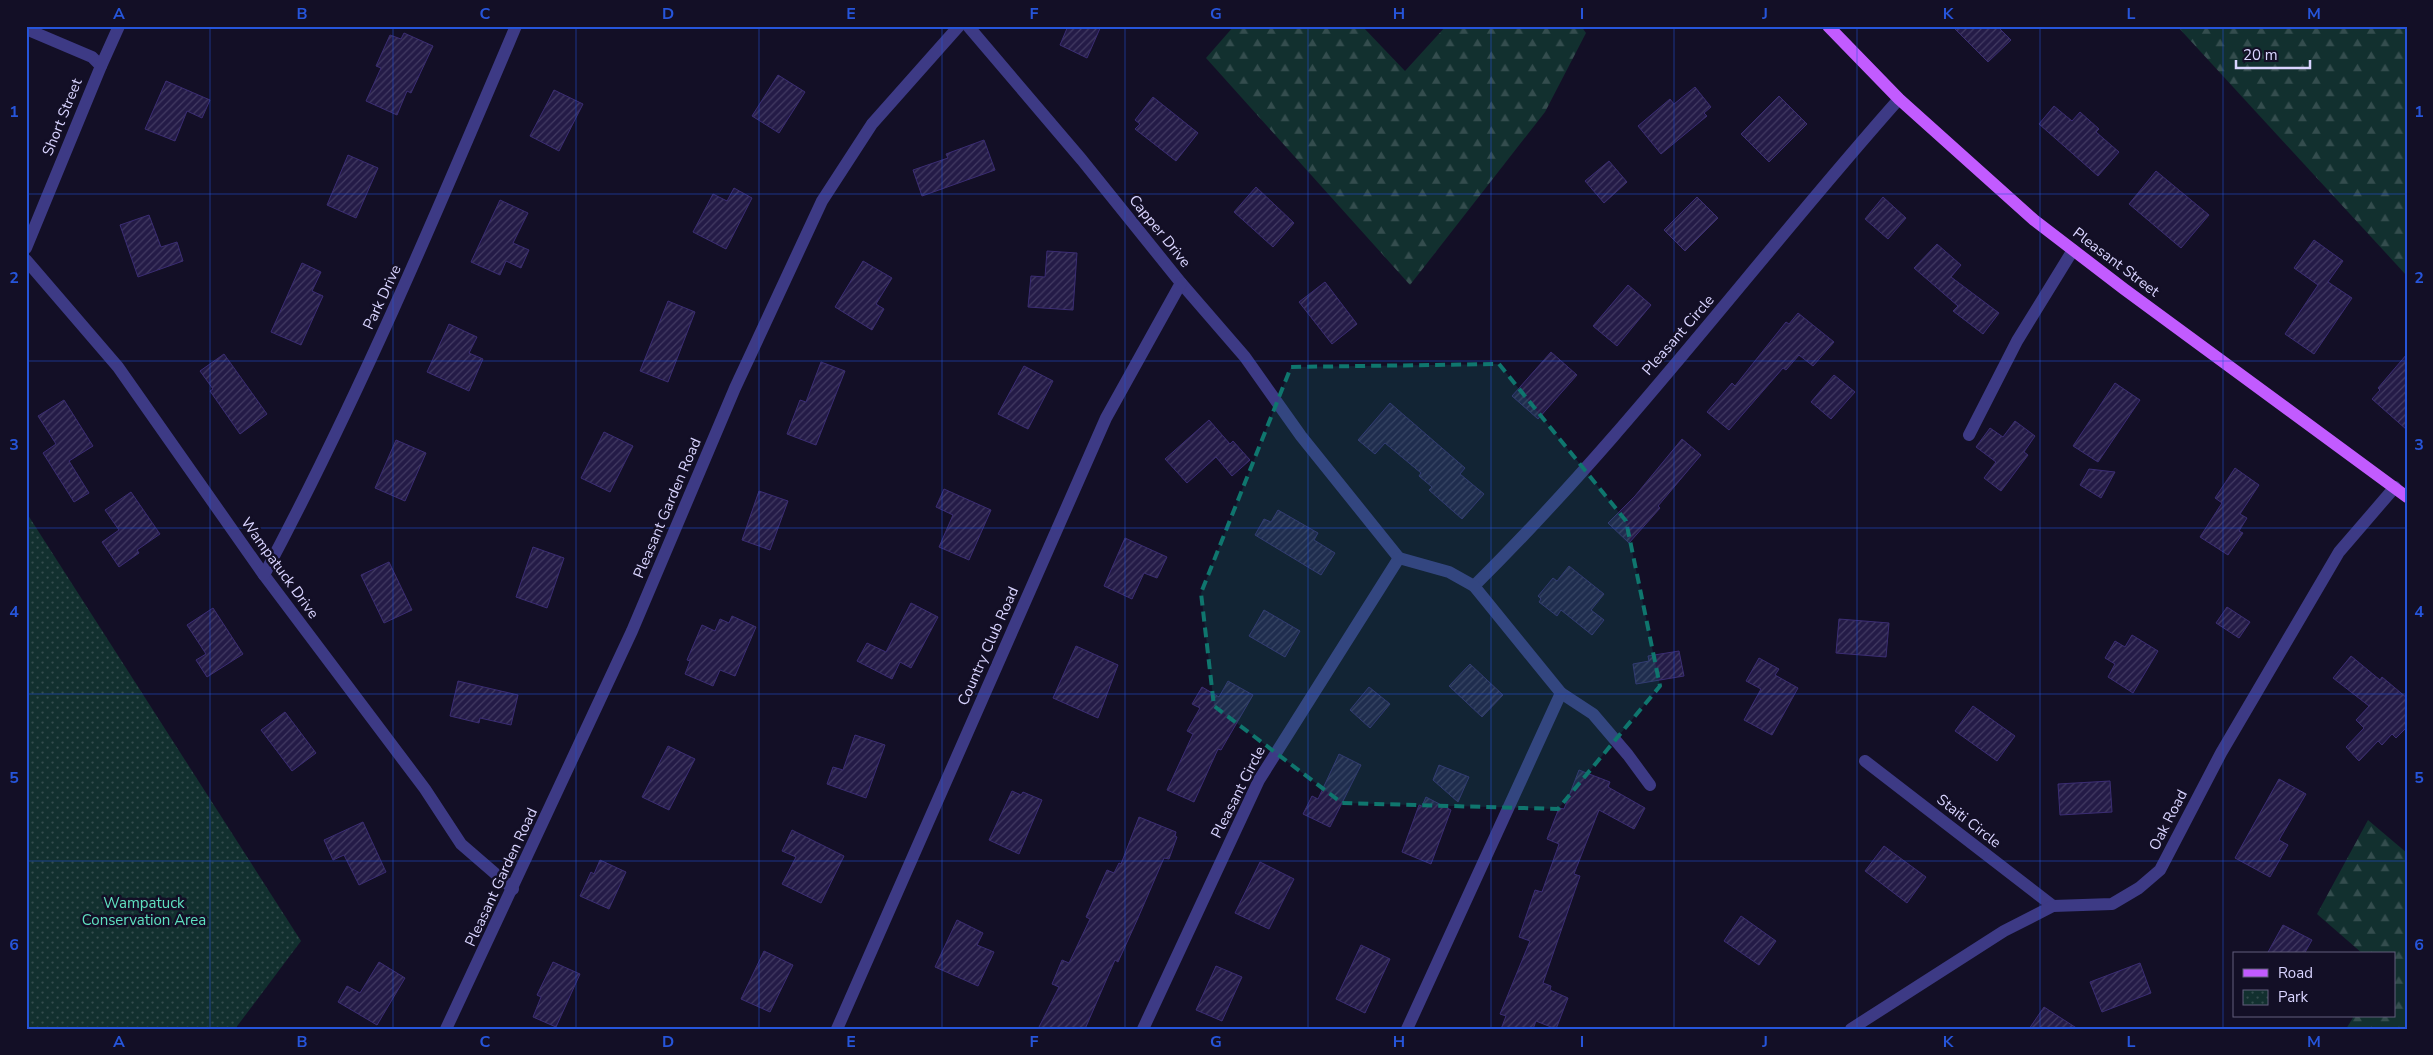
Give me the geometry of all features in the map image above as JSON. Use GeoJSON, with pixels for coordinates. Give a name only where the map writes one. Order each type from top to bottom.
{"type":"FeatureCollection","features":[{"type":"Feature","properties":{"kind":"main road","name":"Pleasant Street"},"geometry":{"type":"LineString","coordinates":[[1828,26],[1899,99],[2034,220],[2333,444],[2407,497]]}},
{"type":"Feature","properties":{"kind":"street","name":"Short Street"},"geometry":{"type":"LineString","coordinates":[[26,248],[119,26]]}},
{"type":"Feature","properties":{"kind":"street","name":"Park Drive"},"geometry":{"type":"LineString","coordinates":[[264,575],[294,519],[412,271],[516,26]]}},
{"type":"Feature","properties":{"kind":"street","name":"Pleasant Garden Road"},"geometry":{"type":"LineString","coordinates":[[446,1029],[514,889],[632,631],[735,388],[822,201],[872,124],[959,26]]}},
{"type":"Feature","properties":{"kind":"street","name":"Capper Drive"},"geometry":{"type":"LineString","coordinates":[[968,26],[1245,357],[1321,461],[1399,558]]}},
{"type":"Feature","properties":{"kind":"street"},"geometry":{"type":"LineString","coordinates":[[26,29],[92,57],[101,66]]}},
{"type":"Feature","properties":{"kind":"street","name":"Pleasant Circle"},"geometry":{"type":"LineString","coordinates":[[1474,586],[1527,533],[1710,323],[1899,99]]}},
{"type":"Feature","properties":{"kind":"street"},"geometry":{"type":"LineString","coordinates":[[1969,435],[2017,341],[2073,250]]}},
{"type":"Feature","properties":{"kind":"street","name":"Wampatuck Drive"},"geometry":{"type":"LineString","coordinates":[[26,260],[118,366],[264,575],[425,789],[461,844],[514,889]]}},
{"type":"Feature","properties":{"kind":"street","name":"Country Club Road"},"geometry":{"type":"LineString","coordinates":[[837,1029],[1106,418],[1181,282]]}},
{"type":"Feature","properties":{"kind":"street","name":"Oak Road"},"geometry":{"type":"LineString","coordinates":[[1851,1029],[2004,930],[2053,906],[2112,904],[2138,888],[2160,870],[2221,752],[2339,552],[2395,487]]}},
{"type":"Feature","properties":{"kind":"street"},"geometry":{"type":"LineString","coordinates":[[1399,558],[1448,572],[1474,586],[1561,694],[1593,714],[1628,755],[1650,785]]}},
{"type":"Feature","properties":{"kind":"street","name":"Pleasant Circle"},"geometry":{"type":"LineString","coordinates":[[1143,1029],[1259,780],[1399,558]]}},
{"type":"Feature","properties":{"kind":"street"},"geometry":{"type":"LineString","coordinates":[[1407,1029],[1561,694]]}},
{"type":"Feature","properties":{"kind":"street","name":"Staiti Circle"},"geometry":{"type":"LineString","coordinates":[[1865,761],[2053,906]]}},
{"type":"Feature","properties":{"kind":"highlighted area"},"geometry":{"type":"Polygon","coordinates":[[[1499,364],[1626,521],[1660,686],[1558,809],[1342,803],[1214,706],[1201,593],[1291,367],[1499,364]]]}},
{"type":"Feature","properties":{"kind":"green space"},"geometry":{"type":"Polygon","coordinates":[[[1234,26],[1362,26],[1405,71],[1446,26],[1581,26],[1586,33],[1545,112],[1410,285],[1206,58],[1234,26]]]}},
{"type":"Feature","properties":{"kind":"green space"},"geometry":{"type":"Polygon","coordinates":[[[2177,26],[2407,26],[2407,276],[2177,26]]]}},
{"type":"Feature","properties":{"kind":"green space","name":"Wampatuck Conservation Area"},"geometry":{"type":"Polygon","coordinates":[[[26,512],[301,941],[235,1029],[26,1029],[26,512]]]}},
{"type":"Feature","properties":{"kind":"green space"},"geometry":{"type":"Polygon","coordinates":[[[2368,820],[2407,853],[2407,1029],[2346,1029],[2353,1018],[2396,1018],[2396,952],[2361,952],[2317,914],[2368,820]]]}},
{"type":"Feature","properties":{"kind":"building"},"geometry":{"type":"Polygon","coordinates":[[[1068,26],[1101,26],[1087,58],[1060,45],[1068,26]]]}},
{"type":"Feature","properties":{"kind":"building"},"geometry":{"type":"Polygon","coordinates":[[[1952,26],[1997,26],[2011,40],[1988,62],[1952,26]]]}},
{"type":"Feature","properties":{"kind":"building"},"geometry":{"type":"Polygon","coordinates":[[[404,33],[433,46],[411,93],[407,91],[397,115],[366,101],[381,68],[376,66],[390,35],[401,39],[404,33]]]}},
{"type":"Feature","properties":{"kind":"building"},"geometry":{"type":"Polygon","coordinates":[[[778,75],[805,92],[779,133],[752,116],[778,75]]]}},
{"type":"Feature","properties":{"kind":"building"},"geometry":{"type":"Polygon","coordinates":[[[166,81],[210,100],[202,118],[187,111],[175,141],[145,129],[166,81]]]}},
{"type":"Feature","properties":{"kind":"building"},"geometry":{"type":"Polygon","coordinates":[[[1695,87],[1711,107],[1704,113],[1707,116],[1661,154],[1638,126],[1670,99],[1674,104],[1695,87]]]}},
{"type":"Feature","properties":{"kind":"building"},"geometry":{"type":"Polygon","coordinates":[[[554,90],[583,104],[559,151],[530,136],[554,90]]]}},
{"type":"Feature","properties":{"kind":"building"},"geometry":{"type":"Polygon","coordinates":[[[1779,96],[1807,124],[1769,162],[1741,134],[1779,96]]]}},
{"type":"Feature","properties":{"kind":"building"},"geometry":{"type":"Polygon","coordinates":[[[1153,97],[1198,133],[1176,161],[1135,129],[1140,124],[1135,120],[1153,97]]]}},
{"type":"Feature","properties":{"kind":"building"},"geometry":{"type":"Polygon","coordinates":[[[2054,106],[2072,121],[2080,112],[2099,129],[2096,132],[2119,152],[2098,176],[2039,124],[2054,106]]]}},
{"type":"Feature","properties":{"kind":"building"},"geometry":{"type":"Polygon","coordinates":[[[984,140],[995,170],[922,196],[913,170],[948,158],[946,154],[984,140]]]}},
{"type":"Feature","properties":{"kind":"building"},"geometry":{"type":"Polygon","coordinates":[[[348,155],[378,168],[356,218],[327,205],[348,155]]]}},
{"type":"Feature","properties":{"kind":"building"},"geometry":{"type":"Polygon","coordinates":[[[1609,161],[1627,182],[1604,203],[1585,181],[1609,161]]]}},
{"type":"Feature","properties":{"kind":"building"},"geometry":{"type":"Polygon","coordinates":[[[2156,171],[2209,215],[2181,248],[2129,204],[2156,171]]]}},
{"type":"Feature","properties":{"kind":"building"},"geometry":{"type":"Polygon","coordinates":[[[1256,187],[1294,223],[1273,247],[1234,212],[1256,187]]]}},
{"type":"Feature","properties":{"kind":"building"},"geometry":{"type":"Polygon","coordinates":[[[734,188],[752,198],[726,249],[693,232],[713,194],[727,201],[734,188]]]}},
{"type":"Feature","properties":{"kind":"building"},"geometry":{"type":"Polygon","coordinates":[[[1697,197],[1718,218],[1685,251],[1664,230],[1697,197]]]}},
{"type":"Feature","properties":{"kind":"building"},"geometry":{"type":"Polygon","coordinates":[[[1883,197],[1906,218],[1888,239],[1865,219],[1883,197]]]}},
{"type":"Feature","properties":{"kind":"building"},"geometry":{"type":"Polygon","coordinates":[[[500,200],[528,213],[513,243],[529,250],[521,268],[506,261],[500,275],[471,262],[500,200]]]}},
{"type":"Feature","properties":{"kind":"building"},"geometry":{"type":"Polygon","coordinates":[[[149,215],[161,247],[177,242],[183,261],[138,277],[120,225],[149,215]]]}},
{"type":"Feature","properties":{"kind":"building"},"geometry":{"type":"Polygon","coordinates":[[[2314,240],[2343,261],[2328,282],[2352,298],[2314,354],[2285,334],[2318,285],[2294,268],[2314,240]]]}},
{"type":"Feature","properties":{"kind":"building"},"geometry":{"type":"Polygon","coordinates":[[[1937,244],[1961,265],[1951,277],[1999,313],[1983,334],[1953,311],[1958,306],[1914,268],[1937,244]]]}},
{"type":"Feature","properties":{"kind":"building"},"geometry":{"type":"Polygon","coordinates":[[[1047,251],[1077,253],[1073,310],[1028,307],[1031,276],[1045,277],[1047,251]]]}},
{"type":"Feature","properties":{"kind":"building"},"geometry":{"type":"Polygon","coordinates":[[[863,261],[892,278],[876,304],[884,309],[872,330],[835,307],[863,261]]]}},
{"type":"Feature","properties":{"kind":"building"},"geometry":{"type":"Polygon","coordinates":[[[302,263],[321,272],[312,291],[323,296],[301,345],[271,332],[302,263]]]}},
{"type":"Feature","properties":{"kind":"building"},"geometry":{"type":"Polygon","coordinates":[[[1325,282],[1357,324],[1332,344],[1299,302],[1325,282]]]}},
{"type":"Feature","properties":{"kind":"building"},"geometry":{"type":"Polygon","coordinates":[[[1628,285],[1651,305],[1617,346],[1593,326],[1628,285]]]}},
{"type":"Feature","properties":{"kind":"building"},"geometry":{"type":"Polygon","coordinates":[[[668,301],[695,312],[668,382],[640,371],[668,301]]]}},
{"type":"Feature","properties":{"kind":"building"},"geometry":{"type":"Polygon","coordinates":[[[1798,313],[1834,342],[1813,366],[1799,355],[1786,370],[1783,368],[1729,430],[1707,412],[1732,383],[1735,386],[1786,322],[1789,324],[1798,313]]]}},
{"type":"Feature","properties":{"kind":"building"},"geometry":{"type":"Polygon","coordinates":[[[449,324],[477,337],[469,353],[483,359],[469,391],[427,372],[449,324]]]}},
{"type":"Feature","properties":{"kind":"building"},"geometry":{"type":"Polygon","coordinates":[[[1551,352],[1577,375],[1538,419],[1512,396],[1551,352]]]}},
{"type":"Feature","properties":{"kind":"building"},"geometry":{"type":"Polygon","coordinates":[[[224,354],[267,414],[240,434],[210,391],[213,389],[200,371],[224,354]]]}},
{"type":"Feature","properties":{"kind":"building"},"geometry":{"type":"Polygon","coordinates":[[[2407,354],[2407,430],[2372,399],[2380,390],[2378,388],[2407,354]]]}},
{"type":"Feature","properties":{"kind":"building"},"geometry":{"type":"Polygon","coordinates":[[[821,362],[845,371],[816,445],[787,434],[800,400],[806,402],[821,362]]]}},
{"type":"Feature","properties":{"kind":"building"},"geometry":{"type":"Polygon","coordinates":[[[1024,366],[1053,381],[1028,429],[998,414],[1024,366]]]}},
{"type":"Feature","properties":{"kind":"building"},"geometry":{"type":"Polygon","coordinates":[[[1834,375],[1855,392],[1831,419],[1811,402],[1834,375]]]}},
{"type":"Feature","properties":{"kind":"building"},"geometry":{"type":"Polygon","coordinates":[[[2115,383],[2140,400],[2098,462],[2073,446],[2115,383]]]}},
{"type":"Feature","properties":{"kind":"building"},"geometry":{"type":"Polygon","coordinates":[[[64,400],[93,446],[69,461],[89,493],[74,502],[43,453],[56,444],[38,416],[64,400]]]}},
{"type":"Feature","properties":{"kind":"building"},"geometry":{"type":"Polygon","coordinates":[[[1390,403],[1465,468],[1460,474],[1484,494],[1462,519],[1429,490],[1432,487],[1419,476],[1421,473],[1385,443],[1375,454],[1358,440],[1390,403]]]}},
{"type":"Feature","properties":{"kind":"building"},"geometry":{"type":"Polygon","coordinates":[[[1209,420],[1230,444],[1233,441],[1250,460],[1232,476],[1216,457],[1187,483],[1165,459],[1209,420]]]}},
{"type":"Feature","properties":{"kind":"building"},"geometry":{"type":"Polygon","coordinates":[[[2015,421],[2035,436],[2024,452],[2028,455],[2001,491],[1984,478],[1996,462],[1976,447],[1990,428],[2003,437],[2015,421]]]}},
{"type":"Feature","properties":{"kind":"building"},"geometry":{"type":"Polygon","coordinates":[[[604,432],[633,446],[610,492],[581,478],[604,432]]]}},
{"type":"Feature","properties":{"kind":"building"},"geometry":{"type":"Polygon","coordinates":[[[1682,439],[1701,455],[1658,506],[1660,508],[1629,543],[1608,523],[1635,496],[1682,439]]]}},
{"type":"Feature","properties":{"kind":"building"},"geometry":{"type":"Polygon","coordinates":[[[396,440],[426,453],[405,501],[375,488],[396,440]]]}},
{"type":"Feature","properties":{"kind":"building"},"geometry":{"type":"Polygon","coordinates":[[[2235,468],[2259,485],[2240,514],[2247,518],[2239,531],[2243,533],[2228,555],[2200,537],[2222,503],[2215,498],[2235,468]]]}},
{"type":"Feature","properties":{"kind":"building"},"geometry":{"type":"Polygon","coordinates":[[[2089,469],[2115,472],[2101,498],[2080,485],[2089,469]]]}},
{"type":"Feature","properties":{"kind":"building"},"geometry":{"type":"Polygon","coordinates":[[[944,489],[991,510],[969,560],[939,547],[953,515],[936,507],[944,489]]]}},
{"type":"Feature","properties":{"kind":"building"},"geometry":{"type":"Polygon","coordinates":[[[759,491],[788,501],[770,550],[742,540],[759,491]]]}},
{"type":"Feature","properties":{"kind":"building"},"geometry":{"type":"Polygon","coordinates":[[[131,492],[160,534],[137,550],[139,553],[119,567],[102,542],[119,530],[105,510],[131,492]]]}},
{"type":"Feature","properties":{"kind":"building"},"geometry":{"type":"Polygon","coordinates":[[[1278,510],[1318,533],[1314,540],[1335,553],[1321,575],[1255,535],[1264,519],[1271,522],[1278,510]]]}},
{"type":"Feature","properties":{"kind":"building"},"geometry":{"type":"Polygon","coordinates":[[[1125,538],[1167,557],[1157,578],[1144,573],[1132,599],[1104,586],[1125,538]]]}},
{"type":"Feature","properties":{"kind":"building"},"geometry":{"type":"Polygon","coordinates":[[[533,547],[564,558],[547,608],[516,597],[533,547]]]}},
{"type":"Feature","properties":{"kind":"building"},"geometry":{"type":"Polygon","coordinates":[[[389,562],[412,610],[384,623],[361,575],[389,562]]]}},
{"type":"Feature","properties":{"kind":"building"},"geometry":{"type":"Polygon","coordinates":[[[1569,566],[1604,594],[1591,610],[1604,620],[1592,635],[1561,610],[1557,616],[1539,602],[1541,599],[1538,596],[1553,578],[1557,581],[1569,566]]]}},
{"type":"Feature","properties":{"kind":"building"},"geometry":{"type":"Polygon","coordinates":[[[911,603],[938,617],[911,668],[900,662],[892,679],[857,661],[867,643],[886,652],[911,603]]]}},
{"type":"Feature","properties":{"kind":"building"},"geometry":{"type":"Polygon","coordinates":[[[2227,607],[2250,622],[2239,638],[2216,623],[2227,607]]]}},
{"type":"Feature","properties":{"kind":"building"},"geometry":{"type":"Polygon","coordinates":[[[213,608],[243,654],[207,677],[196,660],[206,654],[187,625],[213,608]]]}},
{"type":"Feature","properties":{"kind":"building"},"geometry":{"type":"Polygon","coordinates":[[[1264,610],[1300,631],[1285,657],[1249,636],[1264,610]]]}},
{"type":"Feature","properties":{"kind":"building"},"geometry":{"type":"Polygon","coordinates":[[[732,616],[756,627],[735,676],[720,670],[713,686],[685,674],[690,661],[687,660],[702,625],[715,631],[720,619],[729,623],[732,616]]]}},
{"type":"Feature","properties":{"kind":"building"},"geometry":{"type":"Polygon","coordinates":[[[1839,619],[1889,623],[1886,657],[1836,653],[1839,619]]]}},
{"type":"Feature","properties":{"kind":"building"},"geometry":{"type":"Polygon","coordinates":[[[2132,635],[2158,651],[2133,693],[2108,677],[2115,664],[2105,658],[2115,641],[2125,647],[2132,635]]]}},
{"type":"Feature","properties":{"kind":"building"},"geometry":{"type":"Polygon","coordinates":[[[1076,646],[1118,665],[1098,718],[1053,698],[1076,646]]]}},
{"type":"Feature","properties":{"kind":"building"},"geometry":{"type":"Polygon","coordinates":[[[1679,651],[1684,676],[1636,684],[1633,664],[1649,661],[1648,656],[1679,651]]]}},
{"type":"Feature","properties":{"kind":"building"},"geometry":{"type":"Polygon","coordinates":[[[2351,656],[2380,680],[2382,677],[2407,698],[2407,727],[2396,738],[2392,734],[2382,745],[2378,741],[2359,761],[2346,747],[2364,728],[2356,720],[2369,706],[2333,678],[2351,656]]]}},
{"type":"Feature","properties":{"kind":"building"},"geometry":{"type":"Polygon","coordinates":[[[1759,658],[1779,669],[1775,675],[1798,688],[1772,735],[1744,720],[1761,689],[1746,681],[1759,658]]]}},
{"type":"Feature","properties":{"kind":"building"},"geometry":{"type":"Polygon","coordinates":[[[1470,664],[1503,695],[1482,717],[1449,686],[1470,664]]]}},
{"type":"Feature","properties":{"kind":"building"},"geometry":{"type":"Polygon","coordinates":[[[458,681],[518,695],[511,725],[480,718],[479,723],[450,716],[458,681]]]}},
{"type":"Feature","properties":{"kind":"building"},"geometry":{"type":"Polygon","coordinates":[[[1228,681],[1253,695],[1221,750],[1218,749],[1194,802],[1167,790],[1193,734],[1187,731],[1200,708],[1192,704],[1202,687],[1219,697],[1228,681]]]}},
{"type":"Feature","properties":{"kind":"building"},"geometry":{"type":"Polygon","coordinates":[[[1369,687],[1390,704],[1370,728],[1350,710],[1369,687]]]}},
{"type":"Feature","properties":{"kind":"building"},"geometry":{"type":"Polygon","coordinates":[[[1973,706],[2015,736],[1997,761],[1955,731],[1973,706]]]}},
{"type":"Feature","properties":{"kind":"building"},"geometry":{"type":"Polygon","coordinates":[[[285,712],[316,753],[292,771],[261,730],[285,712]]]}},
{"type":"Feature","properties":{"kind":"building"},"geometry":{"type":"Polygon","coordinates":[[[855,735],[885,745],[866,798],[827,784],[833,767],[843,770],[855,735]]]}},
{"type":"Feature","properties":{"kind":"building"},"geometry":{"type":"Polygon","coordinates":[[[668,746],[695,759],[669,810],[642,797],[668,746]]]}},
{"type":"Feature","properties":{"kind":"building"},"geometry":{"type":"Polygon","coordinates":[[[1339,754],[1361,765],[1330,827],[1303,814],[1312,796],[1318,799],[1339,754]]]}},
{"type":"Feature","properties":{"kind":"building"},"geometry":{"type":"Polygon","coordinates":[[[1439,765],[1469,777],[1458,802],[1433,780],[1439,765]]]}},
{"type":"Feature","properties":{"kind":"building"},"geometry":{"type":"Polygon","coordinates":[[[1579,770],[1610,782],[1608,787],[1645,808],[1634,829],[1599,810],[1574,874],[1580,876],[1543,983],[1551,986],[1550,990],[1568,998],[1556,1029],[1536,1021],[1533,1029],[1501,1029],[1506,1016],[1500,1014],[1530,941],[1519,937],[1535,890],[1542,892],[1559,844],[1547,839],[1559,808],[1564,809],[1579,770]]]}},
{"type":"Feature","properties":{"kind":"building"},"geometry":{"type":"Polygon","coordinates":[[[2279,779],[2306,794],[2279,840],[2288,845],[2270,877],[2235,858],[2279,779]]]}},
{"type":"Feature","properties":{"kind":"building"},"geometry":{"type":"Polygon","coordinates":[[[2110,781],[2112,812],[2060,815],[2058,784],[2110,781]]]}},
{"type":"Feature","properties":{"kind":"building"},"geometry":{"type":"Polygon","coordinates":[[[1012,791],[1021,795],[1023,792],[1042,800],[1019,854],[989,840],[1012,791]]]}},
{"type":"Feature","properties":{"kind":"building"},"geometry":{"type":"Polygon","coordinates":[[[1426,797],[1451,810],[1431,864],[1402,852],[1419,805],[1422,806],[1426,797]]]}},
{"type":"Feature","properties":{"kind":"building"},"geometry":{"type":"Polygon","coordinates":[[[1139,817],[1176,832],[1175,836],[1177,837],[1169,859],[1164,858],[1118,962],[1115,960],[1085,1029],[1038,1029],[1059,987],[1052,984],[1062,960],[1069,963],[1090,919],[1086,917],[1107,870],[1114,873],[1119,863],[1121,864],[1139,817]]]}},
{"type":"Feature","properties":{"kind":"building"},"geometry":{"type":"Polygon","coordinates":[[[363,822],[386,872],[359,885],[344,855],[333,860],[324,840],[363,822]]]}},
{"type":"Feature","properties":{"kind":"building"},"geometry":{"type":"Polygon","coordinates":[[[792,830],[844,856],[821,903],[782,884],[796,857],[782,851],[792,830]]]}},
{"type":"Feature","properties":{"kind":"building"},"geometry":{"type":"Polygon","coordinates":[[[1884,846],[1926,877],[1907,903],[1865,871],[1884,846]]]}},
{"type":"Feature","properties":{"kind":"building"},"geometry":{"type":"Polygon","coordinates":[[[600,860],[626,872],[609,909],[580,896],[591,872],[594,874],[600,860]]]}},
{"type":"Feature","properties":{"kind":"building"},"geometry":{"type":"Polygon","coordinates":[[[1260,862],[1294,879],[1269,929],[1235,913],[1260,862]]]}},
{"type":"Feature","properties":{"kind":"building"},"geometry":{"type":"Polygon","coordinates":[[[1741,916],[1776,941],[1759,965],[1724,941],[1741,916]]]}},
{"type":"Feature","properties":{"kind":"building"},"geometry":{"type":"Polygon","coordinates":[[[957,920],[983,933],[977,945],[994,952],[978,986],[935,967],[957,920]]]}},
{"type":"Feature","properties":{"kind":"building"},"geometry":{"type":"Polygon","coordinates":[[[2283,925],[2312,940],[2305,952],[2268,952],[2283,925]]]}},
{"type":"Feature","properties":{"kind":"building"},"geometry":{"type":"Polygon","coordinates":[[[1361,945],[1390,959],[1365,1013],[1336,999],[1361,945]]]}},
{"type":"Feature","properties":{"kind":"building"},"geometry":{"type":"Polygon","coordinates":[[[764,951],[793,965],[770,1012],[741,999],[764,951]]]}},
{"type":"Feature","properties":{"kind":"building"},"geometry":{"type":"Polygon","coordinates":[[[379,962],[405,978],[377,1025],[338,1002],[347,986],[360,993],[379,962]]]}},
{"type":"Feature","properties":{"kind":"building"},"geometry":{"type":"Polygon","coordinates":[[[553,962],[580,974],[556,1027],[533,1017],[541,997],[537,995],[553,962]]]}},
{"type":"Feature","properties":{"kind":"building"},"geometry":{"type":"Polygon","coordinates":[[[2140,963],[2151,993],[2102,1012],[2090,982],[2140,963]]]}},
{"type":"Feature","properties":{"kind":"building"},"geometry":{"type":"Polygon","coordinates":[[[1216,966],[1242,977],[1222,1021],[1196,1010],[1216,966]]]}},
{"type":"Feature","properties":{"kind":"building"},"geometry":{"type":"Polygon","coordinates":[[[2044,1007],[2078,1029],[2029,1029],[2044,1007]]]}}]}
